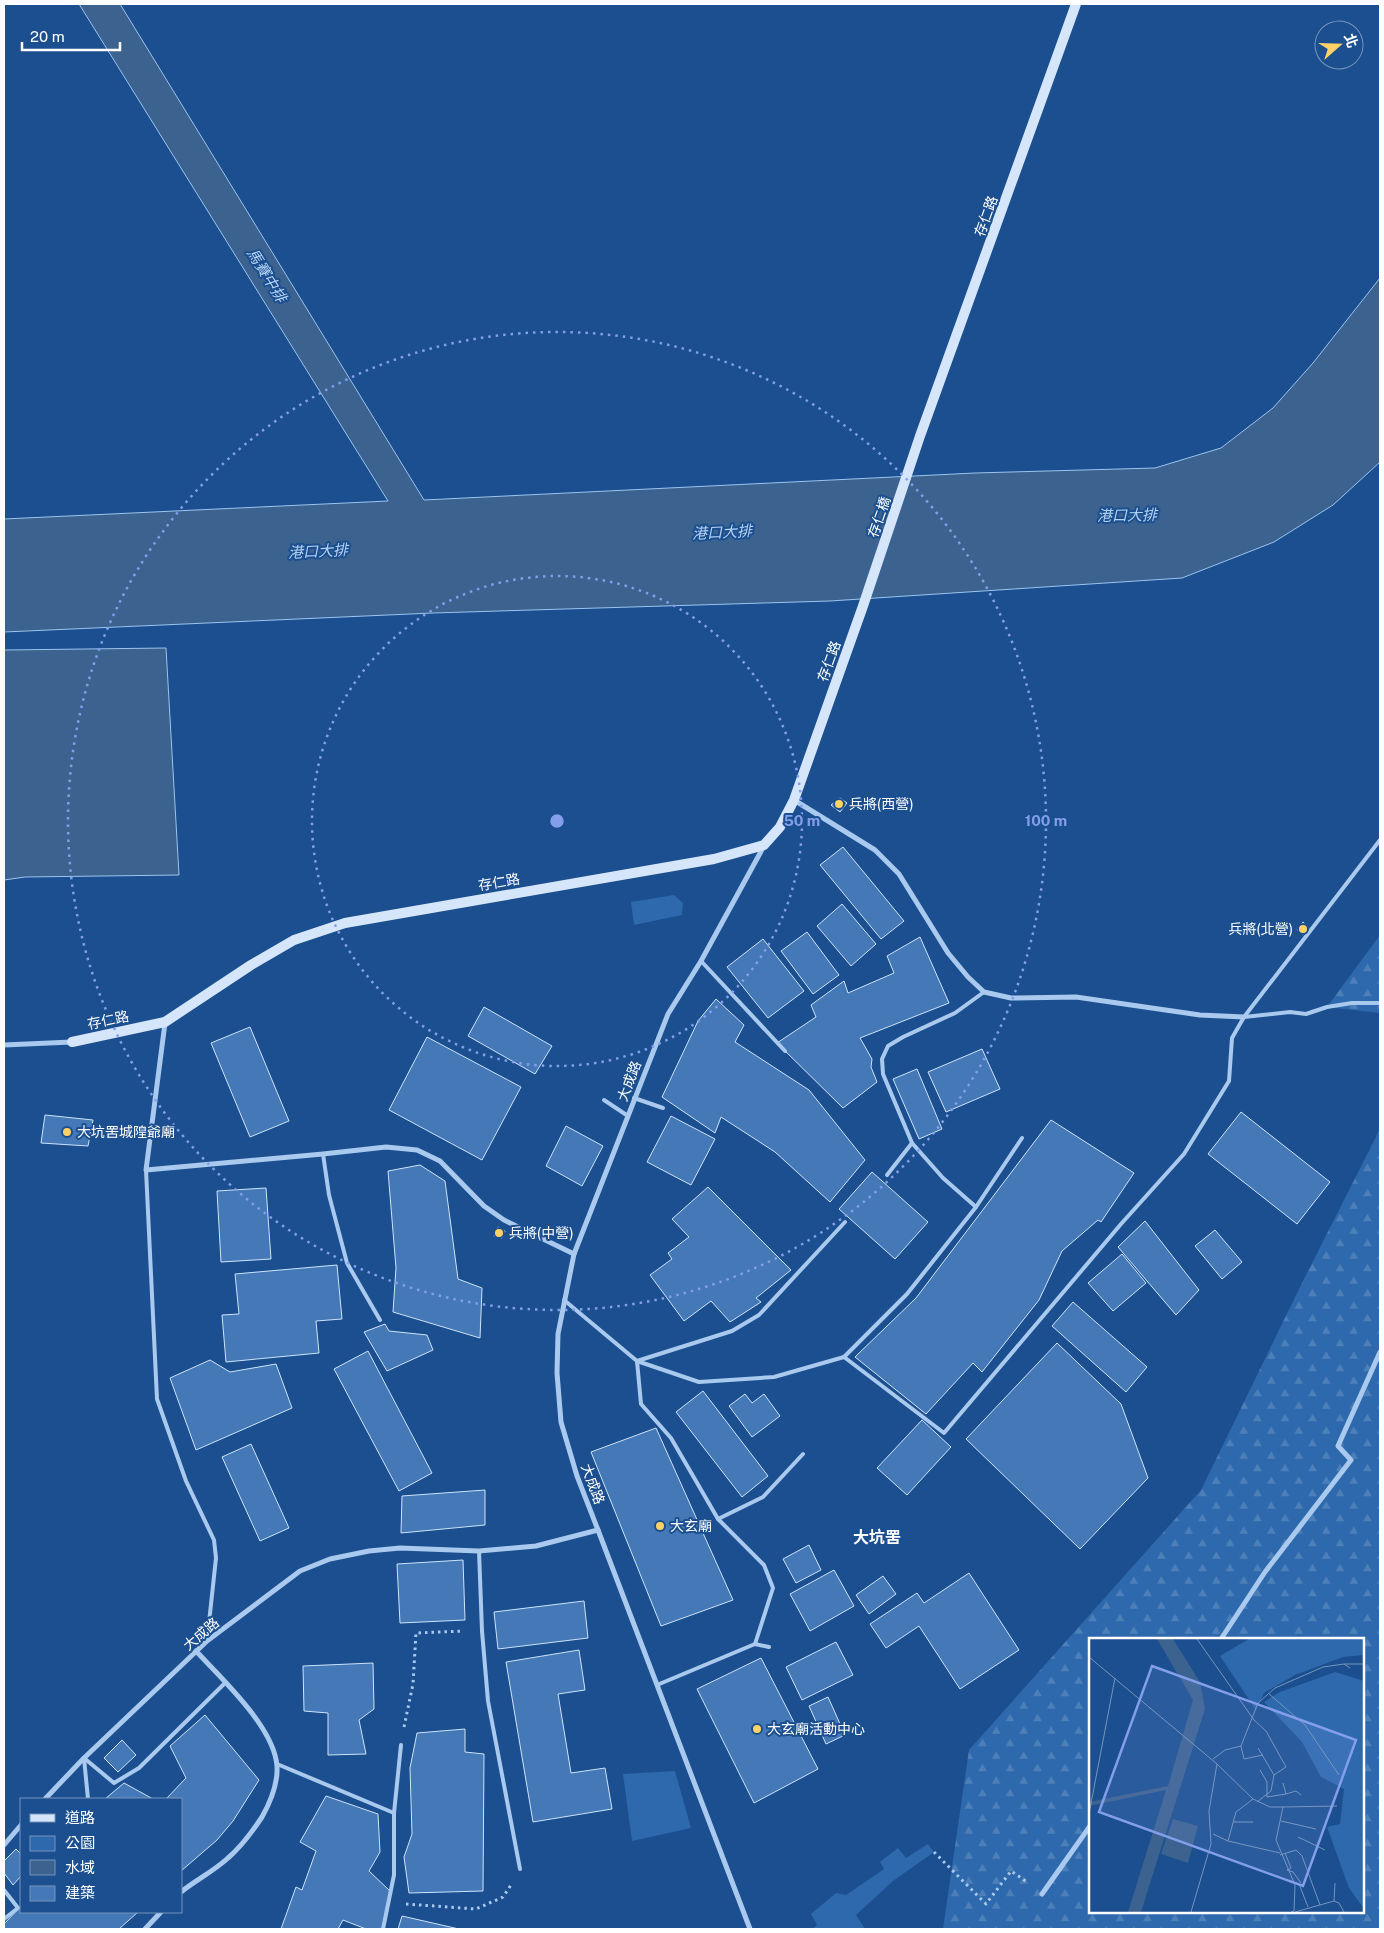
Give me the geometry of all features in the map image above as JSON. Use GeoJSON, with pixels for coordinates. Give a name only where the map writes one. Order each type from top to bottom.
{"type":"FeatureCollection","features":[{"type":"Feature","properties":{"kind":"street","name":"存仁路"},"geometry":{"type":"LineString","coordinates":[[920,436],[1076,4]]}},
{"type":"Feature","properties":{"kind":"street","name":"存仁橋"},"geometry":{"type":"LineString","coordinates":[[863,606],[920,436]]}},
{"type":"Feature","properties":{"kind":"street","name":"存仁路"},"geometry":{"type":"LineString","coordinates":[[4,1045],[72,1042],[165,1022],[251,964],[294,940],[345,922],[714,859],[764,845],[780,827],[794,800],[863,606]]}},
{"type":"Feature","properties":{"kind":"street"},"geometry":{"type":"LineString","coordinates":[[794,800],[875,850],[899,874],[948,953],[968,977],[984,992],[1011,998],[1076,997],[1200,1016],[1244,1017]]}},
{"type":"Feature","properties":{"kind":"street","name":"大成路"},"geometry":{"type":"LineString","coordinates":[[46,1798],[84,1758],[207,1640],[300,1571],[330,1559],[369,1551],[400,1548],[479,1551],[536,1546],[598,1530],[577,1476],[561,1422],[557,1363],[558,1334],[574,1254],[668,1014],[701,961],[764,845]]}},
{"type":"Feature","properties":{"kind":"street"},"geometry":{"type":"LineString","coordinates":[[165,1022],[146,1170],[386,1147],[417,1150],[440,1161],[484,1206],[504,1220],[574,1254]]}},
{"type":"Feature","properties":{"kind":"street"},"geometry":{"type":"LineString","coordinates":[[1222,1638],[1265,1572],[1351,1460],[1338,1446],[1380,1352]]}},
{"type":"Feature","properties":{"kind":"street"},"geometry":{"type":"LineString","coordinates":[[598,1530],[750,1929]]}},
{"type":"Feature","properties":{"kind":"street"},"geometry":{"type":"LineString","coordinates":[[182,1891],[227,1860],[249,1837],[270,1804],[276,1783],[277,1764],[260,1725],[245,1704],[196,1651]]}},
{"type":"Feature","properties":{"kind":"street"},"geometry":{"type":"LineString","coordinates":[[4,1845],[20,1826]]}},
{"type":"Feature","properties":{"kind":"street"},"geometry":{"type":"LineString","coordinates":[[1042,1894],[1089,1827]]}},
{"type":"Feature","properties":{"kind":"street"},"geometry":{"type":"LineString","coordinates":[[145,1929],[160,1913]]}},
{"type":"Feature","properties":{"kind":"lane"},"geometry":{"type":"LineString","coordinates":[[844,1357],[944,1433],[1121,1224],[1184,1154],[1229,1081],[1232,1038],[1244,1017],[1380,840]]}},
{"type":"Feature","properties":{"kind":"lane"},"geometry":{"type":"LineString","coordinates":[[701,961],[785,1051]]}},
{"type":"Feature","properties":{"kind":"lane"},"geometry":{"type":"LineString","coordinates":[[976,1207],[943,1178],[912,1142],[883,1074],[882,1059],[888,1046],[955,1013],[984,992]]}},
{"type":"Feature","properties":{"kind":"lane"},"geometry":{"type":"LineString","coordinates":[[1244,1017],[1290,1012],[1306,1014],[1352,1003],[1380,1003]]}},
{"type":"Feature","properties":{"kind":"lane"},"geometry":{"type":"LineString","coordinates":[[634,1098],[663,1108]]}},
{"type":"Feature","properties":{"kind":"lane"},"geometry":{"type":"LineString","coordinates":[[604,1100],[628,1116]]}},
{"type":"Feature","properties":{"kind":"lane"},"geometry":{"type":"LineString","coordinates":[[564,1300],[637,1361],[699,1382],[774,1377],[844,1357],[907,1294],[976,1207],[1022,1138]]}},
{"type":"Feature","properties":{"kind":"lane"},"geometry":{"type":"LineString","coordinates":[[887,1175],[912,1142]]}},
{"type":"Feature","properties":{"kind":"lane"},"geometry":{"type":"LineString","coordinates":[[323,1154],[330,1195],[347,1263],[380,1320]]}},
{"type":"Feature","properties":{"kind":"lane"},"geometry":{"type":"LineString","coordinates":[[146,1170],[157,1399],[186,1481],[207,1521],[214,1540],[216,1558],[207,1640]]}},
{"type":"Feature","properties":{"kind":"lane"},"geometry":{"type":"LineString","coordinates":[[637,1361],[724,1334],[759,1315],[845,1222]]}},
{"type":"Feature","properties":{"kind":"lane"},"geometry":{"type":"LineString","coordinates":[[637,1361],[641,1404],[670,1438],[718,1518],[764,1565],[773,1588],[755,1644]]}},
{"type":"Feature","properties":{"kind":"lane"},"geometry":{"type":"LineString","coordinates":[[718,1518],[763,1497],[803,1454]]}},
{"type":"Feature","properties":{"kind":"lane"},"geometry":{"type":"LineString","coordinates":[[479,1551],[482,1631],[488,1701],[520,1869]]}},
{"type":"Feature","properties":{"kind":"lane"},"geometry":{"type":"LineString","coordinates":[[657,1685],[755,1644],[769,1647]]}},
{"type":"Feature","properties":{"kind":"lane"},"geometry":{"type":"LineString","coordinates":[[84,1758],[114,1783],[138,1768],[225,1683]]}},
{"type":"Feature","properties":{"kind":"lane"},"geometry":{"type":"LineString","coordinates":[[383,1929],[394,1875],[394,1813],[401,1745]]}},
{"type":"Feature","properties":{"kind":"lane"},"geometry":{"type":"LineString","coordinates":[[84,1758],[88,1798]]}},
{"type":"Feature","properties":{"kind":"lane"},"geometry":{"type":"LineString","coordinates":[[277,1764],[394,1813]]}},
{"type":"Feature","properties":{"kind":"lane"},"geometry":{"type":"LineString","coordinates":[[4,1890],[20,1906],[4,1919]]}},
{"type":"Feature","properties":{"kind":"path"},"geometry":{"type":"LineString","coordinates":[[401,1745],[413,1684],[416,1633],[482,1631]]}},
{"type":"Feature","properties":{"kind":"path"},"geometry":{"type":"LineString","coordinates":[[934,1852],[986,1904],[1011,1870],[1042,1894]]}},
{"type":"Feature","properties":{"kind":"path"},"geometry":{"type":"LineString","coordinates":[[389,1902],[476,1909],[503,1897],[520,1869]]}},
{"type":"Feature","properties":{"kind":"green space"},"geometry":{"type":"Polygon","coordinates":[[[674,895],[683,903],[682,915],[634,925],[631,902],[674,895]]]}},
{"type":"Feature","properties":{"kind":"green space"},"geometry":{"type":"Polygon","coordinates":[[[1380,935],[1380,1013],[1327,1007],[1380,935]]]}},
{"type":"Feature","properties":{"kind":"green space"},"geometry":{"type":"Polygon","coordinates":[[[1380,1129],[1380,1929],[943,1929],[969,1750],[1201,1490],[1380,1129]]]}},
{"type":"Feature","properties":{"kind":"green space"},"geometry":{"type":"Polygon","coordinates":[[[675,1771],[691,1828],[632,1841],[623,1774],[675,1771]]]}},
{"type":"Feature","properties":{"kind":"green space"},"geometry":{"type":"Polygon","coordinates":[[[928,1844],[934,1852],[893,1881],[856,1915],[865,1929],[812,1929],[817,1925],[811,1914],[836,1893],[846,1895],[884,1869],[880,1862],[898,1848],[906,1858],[928,1844]]]}},
{"type":"Feature","properties":{"kind":"water"},"geometry":{"type":"Polygon","coordinates":[[[79,4],[120,4],[424,500],[975,473],[1155,468],[1221,448],[1273,408],[1313,363],[1380,278],[1380,462],[1333,505],[1274,542],[1182,578],[830,601],[433,613],[4,632],[4,519],[388,501],[79,4]]]}},
{"type":"Feature","properties":{"kind":"water"},"geometry":{"type":"Polygon","coordinates":[[[166,648],[179,875],[25,877],[4,880],[4,650],[166,648]]]}},
{"type":"Feature","properties":{"kind":"building","name":"兵將(西營)"},"geometry":{"type":"Polygon","coordinates":[[[840,798],[847,803],[840,812],[831,805],[840,798]]]}},
{"type":"Feature","properties":{"kind":"building"},"geometry":{"type":"Polygon","coordinates":[[[843,847],[904,921],[881,939],[820,865],[843,847]]]}},
{"type":"Feature","properties":{"kind":"building"},"geometry":{"type":"Polygon","coordinates":[[[842,904],[876,944],[851,966],[817,926],[842,904]]]}},
{"type":"Feature","properties":{"kind":"building","name":"兵將(北營)"},"geometry":{"type":"Polygon","coordinates":[[[1303,922],[1308,928],[1303,935],[1297,930],[1303,922]]]}},
{"type":"Feature","properties":{"kind":"building"},"geometry":{"type":"Polygon","coordinates":[[[807,932],[839,975],[813,994],[781,951],[807,932]]]}},
{"type":"Feature","properties":{"kind":"building"},"geometry":{"type":"Polygon","coordinates":[[[920,937],[949,1003],[860,1038],[872,1059],[871,1067],[877,1082],[843,1108],[777,1043],[816,1017],[811,1005],[844,981],[848,993],[894,973],[887,956],[920,937]]]}},
{"type":"Feature","properties":{"kind":"building"},"geometry":{"type":"Polygon","coordinates":[[[763,939],[804,991],[768,1018],[727,967],[763,939]]]}},
{"type":"Feature","properties":{"kind":"building"},"geometry":{"type":"Polygon","coordinates":[[[716,999],[744,1025],[735,1042],[809,1090],[865,1160],[830,1202],[775,1152],[721,1117],[715,1133],[662,1097],[698,1021],[716,999]]]}},
{"type":"Feature","properties":{"kind":"building"},"geometry":{"type":"Polygon","coordinates":[[[484,1007],[552,1046],[535,1074],[468,1036],[484,1007]]]}},
{"type":"Feature","properties":{"kind":"building"},"geometry":{"type":"Polygon","coordinates":[[[250,1027],[289,1121],[250,1137],[211,1043],[250,1027]]]}},
{"type":"Feature","properties":{"kind":"building"},"geometry":{"type":"Polygon","coordinates":[[[427,1037],[521,1087],[482,1160],[389,1110],[427,1037]]]}},
{"type":"Feature","properties":{"kind":"building"},"geometry":{"type":"Polygon","coordinates":[[[982,1049],[1000,1089],[946,1112],[928,1072],[982,1049]]]}},
{"type":"Feature","properties":{"kind":"building"},"geometry":{"type":"Polygon","coordinates":[[[917,1069],[942,1129],[919,1139],[893,1079],[917,1069]]]}},
{"type":"Feature","properties":{"kind":"building"},"geometry":{"type":"Polygon","coordinates":[[[1241,1112],[1330,1182],[1297,1224],[1208,1154],[1241,1112]]]}},
{"type":"Feature","properties":{"kind":"building","name":"大坑罟城隍爺廟"},"geometry":{"type":"Polygon","coordinates":[[[45,1115],[93,1120],[88,1146],[41,1143],[45,1115]]]}},
{"type":"Feature","properties":{"kind":"building"},"geometry":{"type":"Polygon","coordinates":[[[671,1116],[715,1139],[691,1185],[647,1162],[671,1116]]]}},
{"type":"Feature","properties":{"kind":"building"},"geometry":{"type":"Polygon","coordinates":[[[1051,1120],[1134,1173],[1101,1222],[1098,1220],[1062,1251],[1039,1300],[982,1372],[973,1363],[926,1414],[855,1357],[916,1298],[1051,1120]]]}},
{"type":"Feature","properties":{"kind":"building"},"geometry":{"type":"Polygon","coordinates":[[[566,1126],[603,1146],[582,1186],[546,1166],[566,1126]]]}},
{"type":"Feature","properties":{"kind":"building"},"geometry":{"type":"Polygon","coordinates":[[[420,1165],[445,1181],[458,1279],[482,1288],[480,1338],[393,1312],[396,1268],[388,1171],[420,1165]]]}},
{"type":"Feature","properties":{"kind":"building"},"geometry":{"type":"Polygon","coordinates":[[[872,1172],[928,1222],[895,1259],[839,1209],[872,1172]]]}},
{"type":"Feature","properties":{"kind":"building"},"geometry":{"type":"Polygon","coordinates":[[[708,1187],[791,1270],[756,1298],[761,1302],[730,1322],[711,1301],[684,1321],[650,1275],[672,1259],[668,1253],[689,1237],[672,1219],[708,1187]]]}},
{"type":"Feature","properties":{"kind":"building"},"geometry":{"type":"Polygon","coordinates":[[[266,1188],[271,1259],[221,1262],[217,1191],[266,1188]]]}},
{"type":"Feature","properties":{"kind":"building"},"geometry":{"type":"Polygon","coordinates":[[[1145,1221],[1199,1290],[1176,1315],[1118,1247],[1145,1221]]]}},
{"type":"Feature","properties":{"kind":"building","name":"兵將(中營)"},"geometry":{"type":"Polygon","coordinates":[[[498,1227],[505,1231],[502,1238],[494,1236],[498,1227]]]}},
{"type":"Feature","properties":{"kind":"building"},"geometry":{"type":"Polygon","coordinates":[[[1215,1230],[1242,1262],[1222,1279],[1195,1246],[1215,1230]]]}},
{"type":"Feature","properties":{"kind":"building"},"geometry":{"type":"Polygon","coordinates":[[[1122,1254],[1146,1283],[1113,1311],[1088,1283],[1122,1254]]]}},
{"type":"Feature","properties":{"kind":"building"},"geometry":{"type":"Polygon","coordinates":[[[337,1265],[342,1319],[316,1321],[319,1353],[226,1362],[222,1315],[239,1314],[235,1274],[337,1265]]]}},
{"type":"Feature","properties":{"kind":"building"},"geometry":{"type":"Polygon","coordinates":[[[1073,1302],[1147,1367],[1126,1392],[1052,1326],[1073,1302]]]}},
{"type":"Feature","properties":{"kind":"building"},"geometry":{"type":"Polygon","coordinates":[[[385,1324],[389,1331],[427,1335],[433,1350],[387,1371],[364,1332],[385,1324]]]}},
{"type":"Feature","properties":{"kind":"building"},"geometry":{"type":"Polygon","coordinates":[[[1057,1343],[1121,1404],[1148,1478],[1080,1549],[966,1439],[1057,1343]]]}},
{"type":"Feature","properties":{"kind":"building"},"geometry":{"type":"Polygon","coordinates":[[[368,1351],[432,1473],[399,1491],[334,1369],[368,1351]]]}},
{"type":"Feature","properties":{"kind":"building"},"geometry":{"type":"Polygon","coordinates":[[[210,1360],[230,1372],[276,1364],[292,1408],[196,1450],[170,1378],[210,1360]]]}},
{"type":"Feature","properties":{"kind":"building"},"geometry":{"type":"Polygon","coordinates":[[[703,1391],[768,1476],[742,1497],[676,1412],[703,1391]]]}},
{"type":"Feature","properties":{"kind":"building"},"geometry":{"type":"Polygon","coordinates":[[[745,1394],[752,1403],[764,1394],[780,1416],[752,1437],[729,1406],[745,1394]]]}},
{"type":"Feature","properties":{"kind":"building"},"geometry":{"type":"Polygon","coordinates":[[[922,1420],[951,1447],[907,1495],[877,1468],[922,1420]]]}},
{"type":"Feature","properties":{"kind":"building","name":"大玄廟"},"geometry":{"type":"Polygon","coordinates":[[[656,1428],[733,1600],[661,1626],[591,1452],[656,1428]]]}},
{"type":"Feature","properties":{"kind":"building"},"geometry":{"type":"Polygon","coordinates":[[[251,1444],[289,1528],[260,1541],[222,1457],[251,1444]]]}},
{"type":"Feature","properties":{"kind":"building"},"geometry":{"type":"Polygon","coordinates":[[[485,1490],[485,1525],[401,1533],[402,1496],[485,1490]]]}},
{"type":"Feature","properties":{"kind":"building"},"geometry":{"type":"Polygon","coordinates":[[[809,1545],[821,1570],[796,1583],[783,1559],[809,1545]]]}},
{"type":"Feature","properties":{"kind":"building"},"geometry":{"type":"Polygon","coordinates":[[[463,1560],[465,1620],[400,1623],[397,1564],[463,1560]]]}},
{"type":"Feature","properties":{"kind":"building"},"geometry":{"type":"Polygon","coordinates":[[[834,1570],[854,1606],[810,1631],[790,1594],[834,1570]]]}},
{"type":"Feature","properties":{"kind":"building"},"geometry":{"type":"Polygon","coordinates":[[[969,1573],[1019,1650],[960,1689],[919,1626],[886,1648],[870,1624],[917,1593],[924,1603],[969,1573]]]}},
{"type":"Feature","properties":{"kind":"building"},"geometry":{"type":"Polygon","coordinates":[[[883,1576],[896,1594],[869,1614],[856,1595],[883,1576]]]}},
{"type":"Feature","properties":{"kind":"building"},"geometry":{"type":"Polygon","coordinates":[[[584,1601],[588,1638],[498,1649],[494,1612],[584,1601]]]}},
{"type":"Feature","properties":{"kind":"building"},"geometry":{"type":"Polygon","coordinates":[[[836,1642],[853,1675],[802,1700],[786,1667],[836,1642]]]}},
{"type":"Feature","properties":{"kind":"building"},"geometry":{"type":"Polygon","coordinates":[[[579,1650],[585,1690],[558,1694],[571,1773],[605,1768],[612,1809],[533,1822],[506,1662],[579,1650]]]}},
{"type":"Feature","properties":{"kind":"building","name":"大玄廟活動中心"},"geometry":{"type":"Polygon","coordinates":[[[761,1658],[818,1769],[754,1803],[697,1689],[761,1658]]]}},
{"type":"Feature","properties":{"kind":"building"},"geometry":{"type":"Polygon","coordinates":[[[373,1663],[374,1709],[359,1720],[366,1754],[328,1755],[328,1713],[304,1711],[303,1666],[373,1663]]]}},
{"type":"Feature","properties":{"kind":"building"},"geometry":{"type":"Polygon","coordinates":[[[828,1697],[845,1735],[826,1744],[809,1706],[828,1697]]]}},
{"type":"Feature","properties":{"kind":"building"},"geometry":{"type":"Polygon","coordinates":[[[205,1715],[259,1780],[233,1821],[217,1840],[182,1870],[182,1798],[167,1798],[186,1778],[170,1746],[205,1715]]]}},
{"type":"Feature","properties":{"kind":"building"},"geometry":{"type":"Polygon","coordinates":[[[465,1729],[465,1752],[484,1754],[483,1891],[409,1893],[404,1857],[412,1834],[410,1768],[417,1733],[465,1729]]]}},
{"type":"Feature","properties":{"kind":"building"},"geometry":{"type":"Polygon","coordinates":[[[122,1740],[136,1755],[118,1772],[104,1758],[122,1740]]]}},
{"type":"Feature","properties":{"kind":"building"},"geometry":{"type":"Polygon","coordinates":[[[124,1783],[151,1798],[106,1798],[124,1783]]]}},
{"type":"Feature","properties":{"kind":"building"},"geometry":{"type":"Polygon","coordinates":[[[326,1796],[378,1814],[380,1852],[369,1871],[391,1892],[383,1929],[366,1929],[343,1920],[338,1929],[281,1929],[296,1887],[302,1890],[316,1851],[300,1842],[326,1796]]]}},
{"type":"Feature","properties":{"kind":"building"},"geometry":{"type":"Polygon","coordinates":[[[16,1849],[20,1853],[20,1877],[13,1885],[4,1873],[4,1861],[16,1849]]]}},
{"type":"Feature","properties":{"kind":"building"},"geometry":{"type":"Polygon","coordinates":[[[20,1907],[20,1913],[137,1913],[119,1929],[4,1929],[4,1924],[20,1907]]]}},
{"type":"Feature","properties":{"kind":"building"},"geometry":{"type":"Polygon","coordinates":[[[402,1916],[459,1929],[398,1929],[402,1916]]]}},
{"type":"Feature","properties":{"kind":"place","name":"兵將(西營)"},"geometry":{"type":"Point","coordinates":[839,804]}},
{"type":"Feature","properties":{"kind":"place","name":"兵將(北營)"},"geometry":{"type":"Point","coordinates":[1303,929]}},
{"type":"Feature","properties":{"kind":"place","name":"大坑罟城隍爺廟"},"geometry":{"type":"Point","coordinates":[67,1132]}},
{"type":"Feature","properties":{"kind":"place","name":"兵將(中營)"},"geometry":{"type":"Point","coordinates":[499,1233]}},
{"type":"Feature","properties":{"kind":"place","name":"大玄廟"},"geometry":{"type":"Point","coordinates":[660,1526]}},
{"type":"Feature","properties":{"kind":"place","name":"大玄廟活動中心"},"geometry":{"type":"Point","coordinates":[757,1729]}},
{"type":"Feature","properties":{"kind":"district","name":"大坑罟"},"geometry":{"type":"Point","coordinates":[877,1537]}},
{"type":"Feature","properties":{"kind":"water label","name":"馬賽中排"},"geometry":{"type":"Point","coordinates":[267,275]}},
{"type":"Feature","properties":{"kind":"water label","name":"港口大排"},"geometry":{"type":"Point","coordinates":[1127,515]}},
{"type":"Feature","properties":{"kind":"water label","name":"港口大排"},"geometry":{"type":"Point","coordinates":[722,532]}},
{"type":"Feature","properties":{"kind":"water label","name":"港口大排"},"geometry":{"type":"Point","coordinates":[318,551]}}]}
